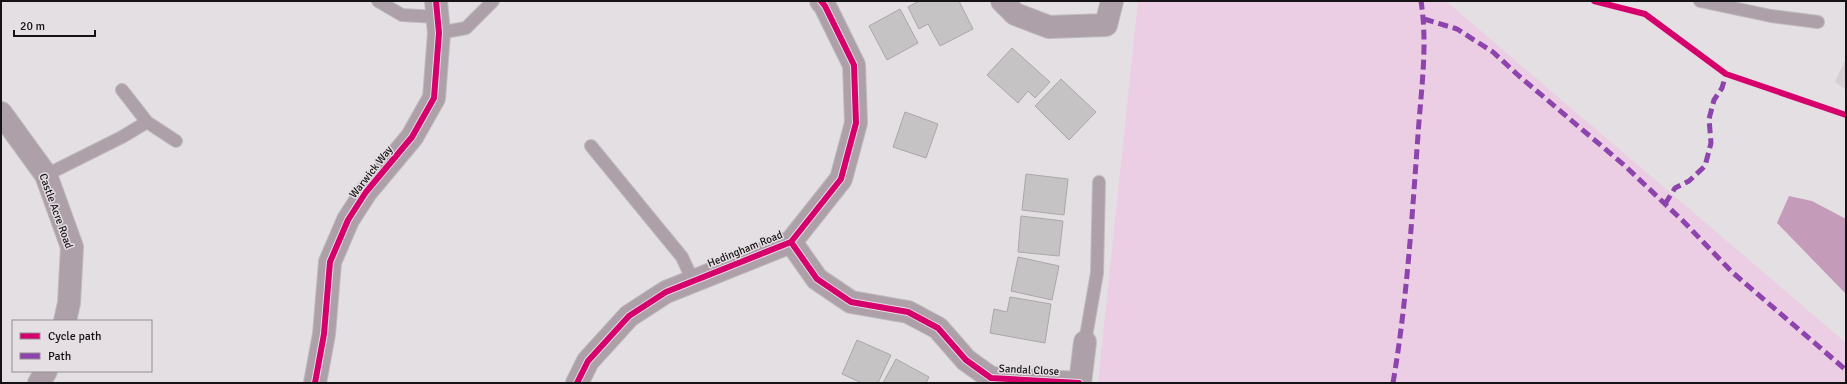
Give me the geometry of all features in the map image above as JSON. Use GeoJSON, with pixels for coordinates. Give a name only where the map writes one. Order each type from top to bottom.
{"type":"FeatureCollection","features":[{"type":"Feature","properties":{"kind":"street"},"geometry":{"type":"LineString","coordinates":[[1002,1],[1015,14],[1049,27],[1106,25],[1112,1]]}},
{"type":"Feature","properties":{"kind":"street","name":"Hedingham Road"},"geometry":{"type":"LineString","coordinates":[[577,383],[588,361],[628,316],[666,292],[791,242],[841,179],[856,123],[854,65],[827,3]]}},
{"type":"Feature","properties":{"kind":"street","name":"Warwick Way"},"geometry":{"type":"LineString","coordinates":[[315,383],[324,334],[330,262],[348,220],[366,192],[412,137],[434,98],[437,17]]}},
{"type":"Feature","properties":{"kind":"street","name":"Castle Acre Road"},"geometry":{"type":"LineString","coordinates":[[2,118],[46,175],[72,247],[69,303],[65,320]]}},
{"type":"Feature","properties":{"kind":"street","name":"Sandal Close"},"geometry":{"type":"LineString","coordinates":[[791,242],[818,279],[851,302],[908,312],[938,328],[966,360],[992,378],[1079,383],[1085,342]]}},
{"type":"Feature","properties":{"kind":"street"},"geometry":{"type":"LineString","coordinates":[[39,383],[45,372]]}},
{"type":"Feature","properties":{"kind":"lane"},"geometry":{"type":"LineString","coordinates":[[378,1],[402,15],[437,17],[466,28],[493,1]]}},
{"type":"Feature","properties":{"kind":"lane"},"geometry":{"type":"LineString","coordinates":[[1700,1],[1771,16],[1818,22]]}},
{"type":"Feature","properties":{"kind":"lane"},"geometry":{"type":"LineString","coordinates":[[122,90],[147,122],[176,141]]}},
{"type":"Feature","properties":{"kind":"lane"},"geometry":{"type":"LineString","coordinates":[[46,175],[122,137],[147,122]]}},
{"type":"Feature","properties":{"kind":"lane"},"geometry":{"type":"LineString","coordinates":[[591,146],[682,257],[693,281]]}},
{"type":"Feature","properties":{"kind":"lane"},"geometry":{"type":"LineString","coordinates":[[1085,342],[1097,273],[1099,182]]}},
{"type":"Feature","properties":{"kind":"shaded area"},"geometry":{"type":"Polygon","coordinates":[[[1138,1],[1446,1],[1846,343],[1846,383],[1098,383],[1138,1]]]}},
{"type":"Feature","properties":{"kind":"shaded area"},"geometry":{"type":"Polygon","coordinates":[[[1846,58],[1846,90],[1835,82],[1846,58]]]}},
{"type":"Feature","properties":{"kind":"shaded area"},"geometry":{"type":"Polygon","coordinates":[[[1789,196],[1812,201],[1846,219],[1846,294],[1777,223],[1789,196]]]}},
{"type":"Feature","properties":{"kind":"building"},"geometry":{"type":"Polygon","coordinates":[[[919,1],[959,1],[973,29],[940,46],[928,24],[919,29],[908,7],[919,1]]]}},
{"type":"Feature","properties":{"kind":"building"},"geometry":{"type":"Polygon","coordinates":[[[900,9],[918,43],[887,60],[869,26],[900,9]]]}},
{"type":"Feature","properties":{"kind":"building"},"geometry":{"type":"Polygon","coordinates":[[[1012,48],[1050,82],[1035,98],[1028,91],[1018,103],[987,75],[1012,48]]]}},
{"type":"Feature","properties":{"kind":"building"},"geometry":{"type":"Polygon","coordinates":[[[1061,79],[1096,112],[1069,140],[1035,106],[1061,79]]]}},
{"type":"Feature","properties":{"kind":"building"},"geometry":{"type":"Polygon","coordinates":[[[905,112],[938,124],[926,158],[893,147],[905,112]]]}},
{"type":"Feature","properties":{"kind":"building"},"geometry":{"type":"Polygon","coordinates":[[[1026,174],[1068,179],[1064,215],[1022,210],[1026,174]]]}},
{"type":"Feature","properties":{"kind":"building"},"geometry":{"type":"Polygon","coordinates":[[[1021,216],[1063,221],[1059,256],[1018,252],[1021,216]]]}},
{"type":"Feature","properties":{"kind":"building"},"geometry":{"type":"Polygon","coordinates":[[[1018,257],[1059,266],[1052,300],[1011,291],[1018,257]]]}},
{"type":"Feature","properties":{"kind":"building"},"geometry":{"type":"Polygon","coordinates":[[[1010,297],[1051,304],[1045,343],[990,333],[994,309],[1007,312],[1010,297]]]}},
{"type":"Feature","properties":{"kind":"building"},"geometry":{"type":"Polygon","coordinates":[[[857,340],[891,355],[878,383],[862,383],[842,374],[857,340]]]}},
{"type":"Feature","properties":{"kind":"building"},"geometry":{"type":"Polygon","coordinates":[[[896,359],[929,377],[926,383],[883,383],[896,359]]]}},
{"type":"Feature","properties":{"kind":"marked path"},"geometry":{"type":"LineString","coordinates":[[1393,383],[1402,321],[1422,85],[1424,35],[1421,1]]}},
{"type":"Feature","properties":{"kind":"marked path"},"geometry":{"type":"LineString","coordinates":[[1424,19],[1457,29],[1493,52],[1624,165],[1683,221],[1732,272],[1846,370]]}},
{"type":"Feature","properties":{"kind":"marked path"},"geometry":{"type":"LineString","coordinates":[[1665,204],[1675,188],[1689,181],[1705,166],[1711,143],[1709,119],[1714,100],[1722,88],[1726,74]]}},
{"type":"Feature","properties":{"kind":"cycle path"},"geometry":{"type":"LineString","coordinates":[[315,383],[324,334],[330,262],[348,220],[366,192],[412,137],[434,98],[439,33],[436,1]]}},
{"type":"Feature","properties":{"kind":"cycle path"},"geometry":{"type":"LineString","coordinates":[[577,383],[588,361],[629,316],[666,292],[791,242],[841,179],[856,123],[854,65],[825,6],[821,1]]}},
{"type":"Feature","properties":{"kind":"cycle path"},"geometry":{"type":"LineString","coordinates":[[1594,1],[1645,14],[1726,74],[1846,115]]}},
{"type":"Feature","properties":{"kind":"cycle path"},"geometry":{"type":"LineString","coordinates":[[791,242],[817,279],[851,302],[908,312],[938,328],[966,360],[991,378],[1079,383]]}}]}
